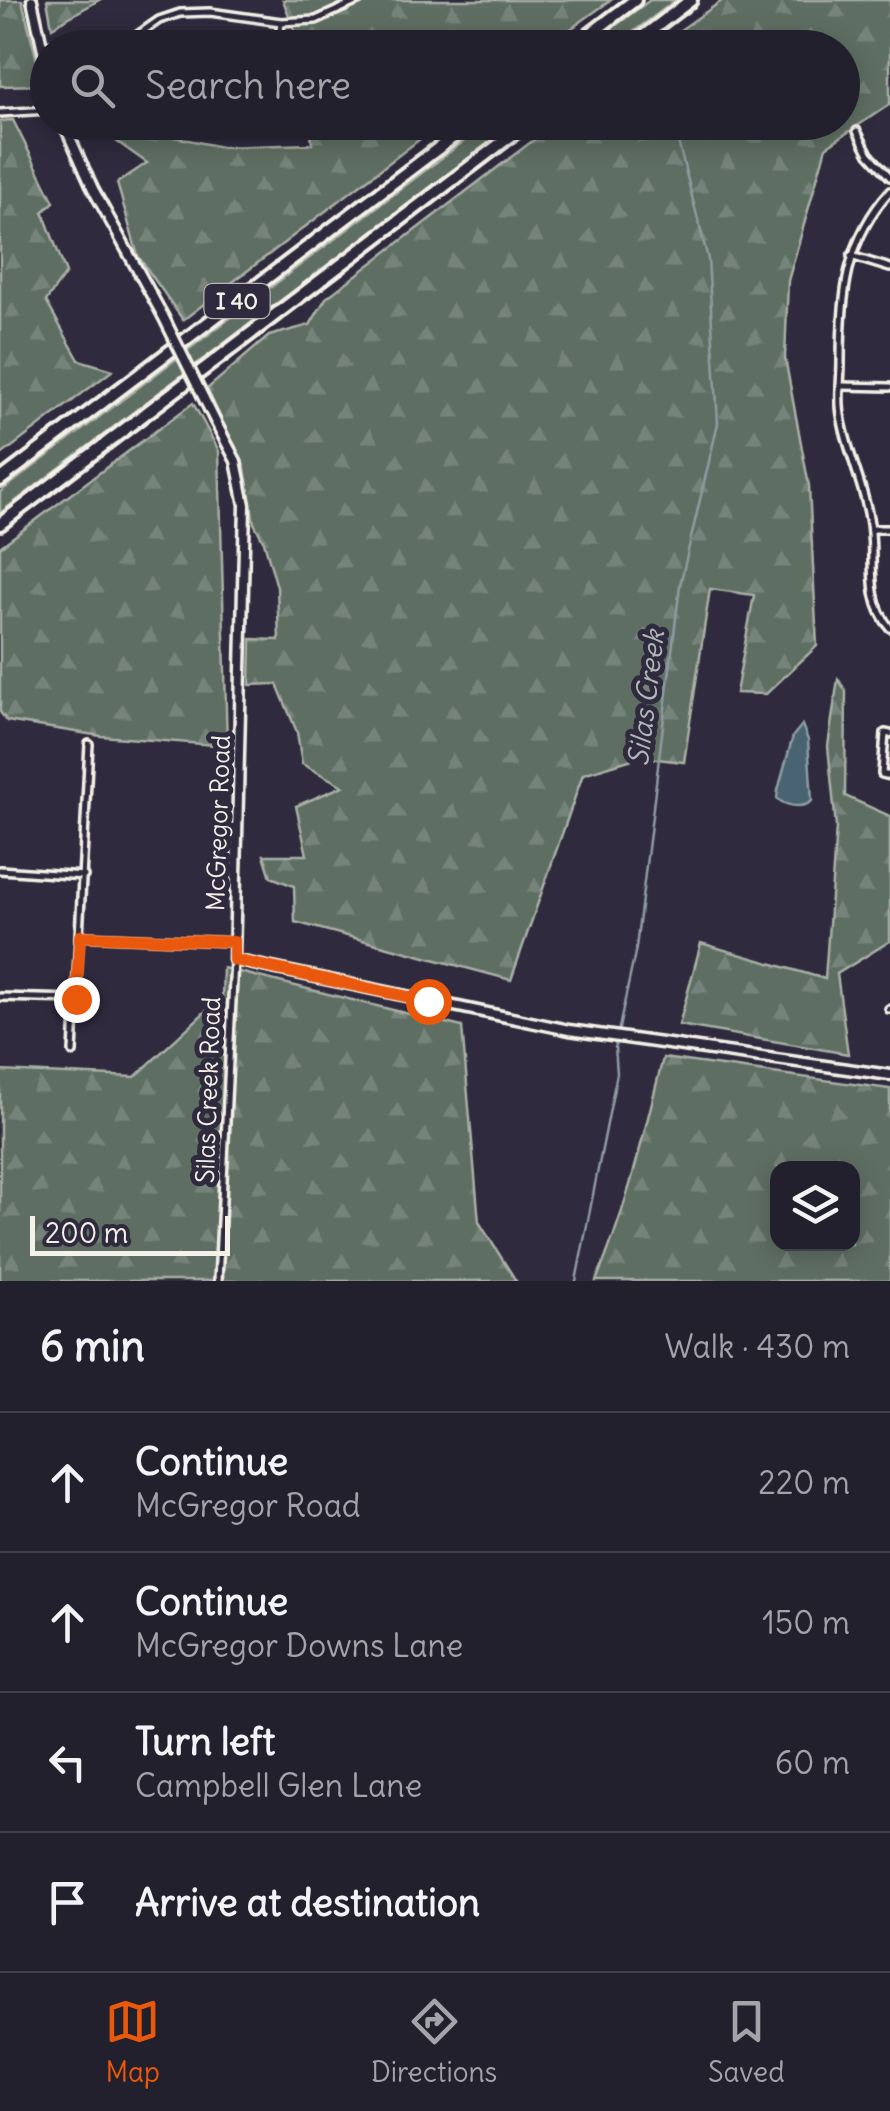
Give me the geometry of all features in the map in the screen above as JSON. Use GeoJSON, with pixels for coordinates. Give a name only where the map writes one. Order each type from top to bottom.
{"type":"FeatureCollection","features":[{"type":"Feature","properties":{"kind":"highway"},"geometry":{"type":"LineString","coordinates":[[596,30],[635,0]]}},
{"type":"Feature","properties":{"kind":"highway"},"geometry":{"type":"LineString","coordinates":[[652,30],[691,0]]}},
{"type":"Feature","properties":{"kind":"highway","name":"I 40"},"geometry":{"type":"LineString","coordinates":[[0,480],[449,140]]}},
{"type":"Feature","properties":{"kind":"highway","name":"I 40"},"geometry":{"type":"LineString","coordinates":[[0,524],[504,140]]}},
{"type":"Feature","properties":{"kind":"street"},"geometry":{"type":"LineString","coordinates":[[32,0],[37,30]]}},
{"type":"Feature","properties":{"kind":"street"},"geometry":{"type":"LineString","coordinates":[[148,30],[160,20],[180,13],[210,12],[281,22],[316,20],[360,0]]}},
{"type":"Feature","properties":{"kind":"street"},"geometry":{"type":"LineString","coordinates":[[280,30],[281,22]]}},
{"type":"Feature","properties":{"kind":"street"},"geometry":{"type":"LineString","coordinates":[[0,113],[30,111]]}},
{"type":"Feature","properties":{"kind":"street"},"geometry":{"type":"LineString","coordinates":[[860,137],[869,154],[890,177]]}},
{"type":"Feature","properties":{"kind":"street","name":"McGregor Road"},"geometry":{"type":"LineString","coordinates":[[72,140],[93,189],[236,461],[245,505],[234,960]]}},
{"type":"Feature","properties":{"kind":"street"},"geometry":{"type":"LineString","coordinates":[[890,191],[866,223],[851,256],[841,309],[840,413],[856,461],[871,529],[873,591],[880,615],[890,628]]}},
{"type":"Feature","properties":{"kind":"street"},"geometry":{"type":"LineString","coordinates":[[851,256],[890,268]]}},
{"type":"Feature","properties":{"kind":"street"},"geometry":{"type":"LineString","coordinates":[[841,386],[890,388]]}},
{"type":"Feature","properties":{"kind":"street"},"geometry":{"type":"LineString","coordinates":[[871,529],[890,529]]}},
{"type":"Feature","properties":{"kind":"street"},"geometry":{"type":"LineString","coordinates":[[890,734],[885,734],[882,774],[890,776]]}},
{"type":"Feature","properties":{"kind":"street"},"geometry":{"type":"LineString","coordinates":[[72,1052],[89,744]]}},
{"type":"Feature","properties":{"kind":"street"},"geometry":{"type":"LineString","coordinates":[[0,870],[84,876]]}},
{"type":"Feature","properties":{"kind":"street"},"geometry":{"type":"LineString","coordinates":[[80,936],[234,942]]}},
{"type":"Feature","properties":{"kind":"street"},"geometry":{"type":"LineString","coordinates":[[234,960],[569,1030],[890,1075]]}},
{"type":"Feature","properties":{"kind":"street","name":"Silas Creek Road"},"geometry":{"type":"LineString","coordinates":[[218,1281],[234,960]]}},
{"type":"Feature","properties":{"kind":"street"},"geometry":{"type":"LineString","coordinates":[[0,997],[76,999]]}},
{"type":"Feature","properties":{"kind":"green space"},"geometry":{"type":"Polygon","coordinates":[[[0,0],[22,0],[30,32],[30,85],[0,86],[0,0]]]}},
{"type":"Feature","properties":{"kind":"green space"},"geometry":{"type":"Polygon","coordinates":[[[47,0],[99,0],[52,27],[47,0]]]}},
{"type":"Feature","properties":{"kind":"green space"},"geometry":{"type":"Polygon","coordinates":[[[283,0],[611,0],[569,30],[294,30],[283,0]]]}},
{"type":"Feature","properties":{"kind":"green space"},"geometry":{"type":"Polygon","coordinates":[[[650,0],[676,0],[636,30],[610,30],[650,0]]]}},
{"type":"Feature","properties":{"kind":"green space"},"geometry":{"type":"Polygon","coordinates":[[[723,0],[890,0],[890,104],[860,124],[860,30],[680,30],[723,0]]]}},
{"type":"Feature","properties":{"kind":"green space"},"geometry":{"type":"Polygon","coordinates":[[[13,120],[54,202],[43,212],[66,273],[46,301],[79,360],[113,370],[0,456],[0,121],[13,120]]]}},
{"type":"Feature","properties":{"kind":"green space"},"geometry":{"type":"Polygon","coordinates":[[[115,140],[188,140],[221,147],[312,144],[312,140],[419,140],[183,320],[138,256],[117,183],[147,163],[115,140]]]}},
{"type":"Feature","properties":{"kind":"green space"},"geometry":{"type":"Polygon","coordinates":[[[466,140],[493,140],[0,513],[0,492],[466,140]]]}},
{"type":"Feature","properties":{"kind":"green space"},"geometry":{"type":"Polygon","coordinates":[[[534,140],[836,140],[826,147],[788,281],[785,358],[809,486],[817,646],[766,694],[736,693],[754,595],[710,589],[684,762],[639,757],[583,774],[511,980],[295,922],[294,886],[271,877],[264,855],[307,855],[296,806],[343,786],[302,764],[297,732],[277,684],[250,685],[251,639],[279,640],[277,587],[254,523],[245,469],[207,389],[269,336],[310,325],[326,298],[534,140]]]}},
{"type":"Feature","properties":{"kind":"green space"},"geometry":{"type":"Polygon","coordinates":[[[193,403],[219,451],[227,746],[101,736],[7,721],[0,712],[0,547],[193,403]]]}},
{"type":"Feature","properties":{"kind":"green space"},"geometry":{"type":"Polygon","coordinates":[[[838,679],[846,691],[845,796],[890,816],[890,941],[837,974],[848,1054],[679,1025],[701,943],[825,979],[836,827],[828,746],[838,679]]]}},
{"type":"Feature","properties":{"kind":"green space"},"geometry":{"type":"Polygon","coordinates":[[[223,968],[462,1027],[479,1222],[516,1281],[0,1281],[0,1071],[135,1077],[222,996],[223,968]]]}},
{"type":"Feature","properties":{"kind":"green space"},"geometry":{"type":"Polygon","coordinates":[[[663,1058],[890,1089],[890,1281],[596,1281],[642,1143],[663,1058]]]}},
{"type":"Feature","properties":{"kind":"water"},"geometry":{"type":"Polygon","coordinates":[[[802,725],[808,740],[812,801],[794,806],[777,798],[793,736],[802,725]]]}},
{"type":"Feature","properties":{"kind":"waterway","name":"Silas Creek"},"geometry":{"type":"LineString","coordinates":[[576,1281],[617,1073],[615,1047],[636,948],[680,585],[718,423],[708,259],[678,140]]}},
{"type":"Feature","properties":{"kind":"route"},"geometry":{"type":"LineString","coordinates":[[76,999],[80,936],[234,942],[234,960],[428,1001]]}}]}
